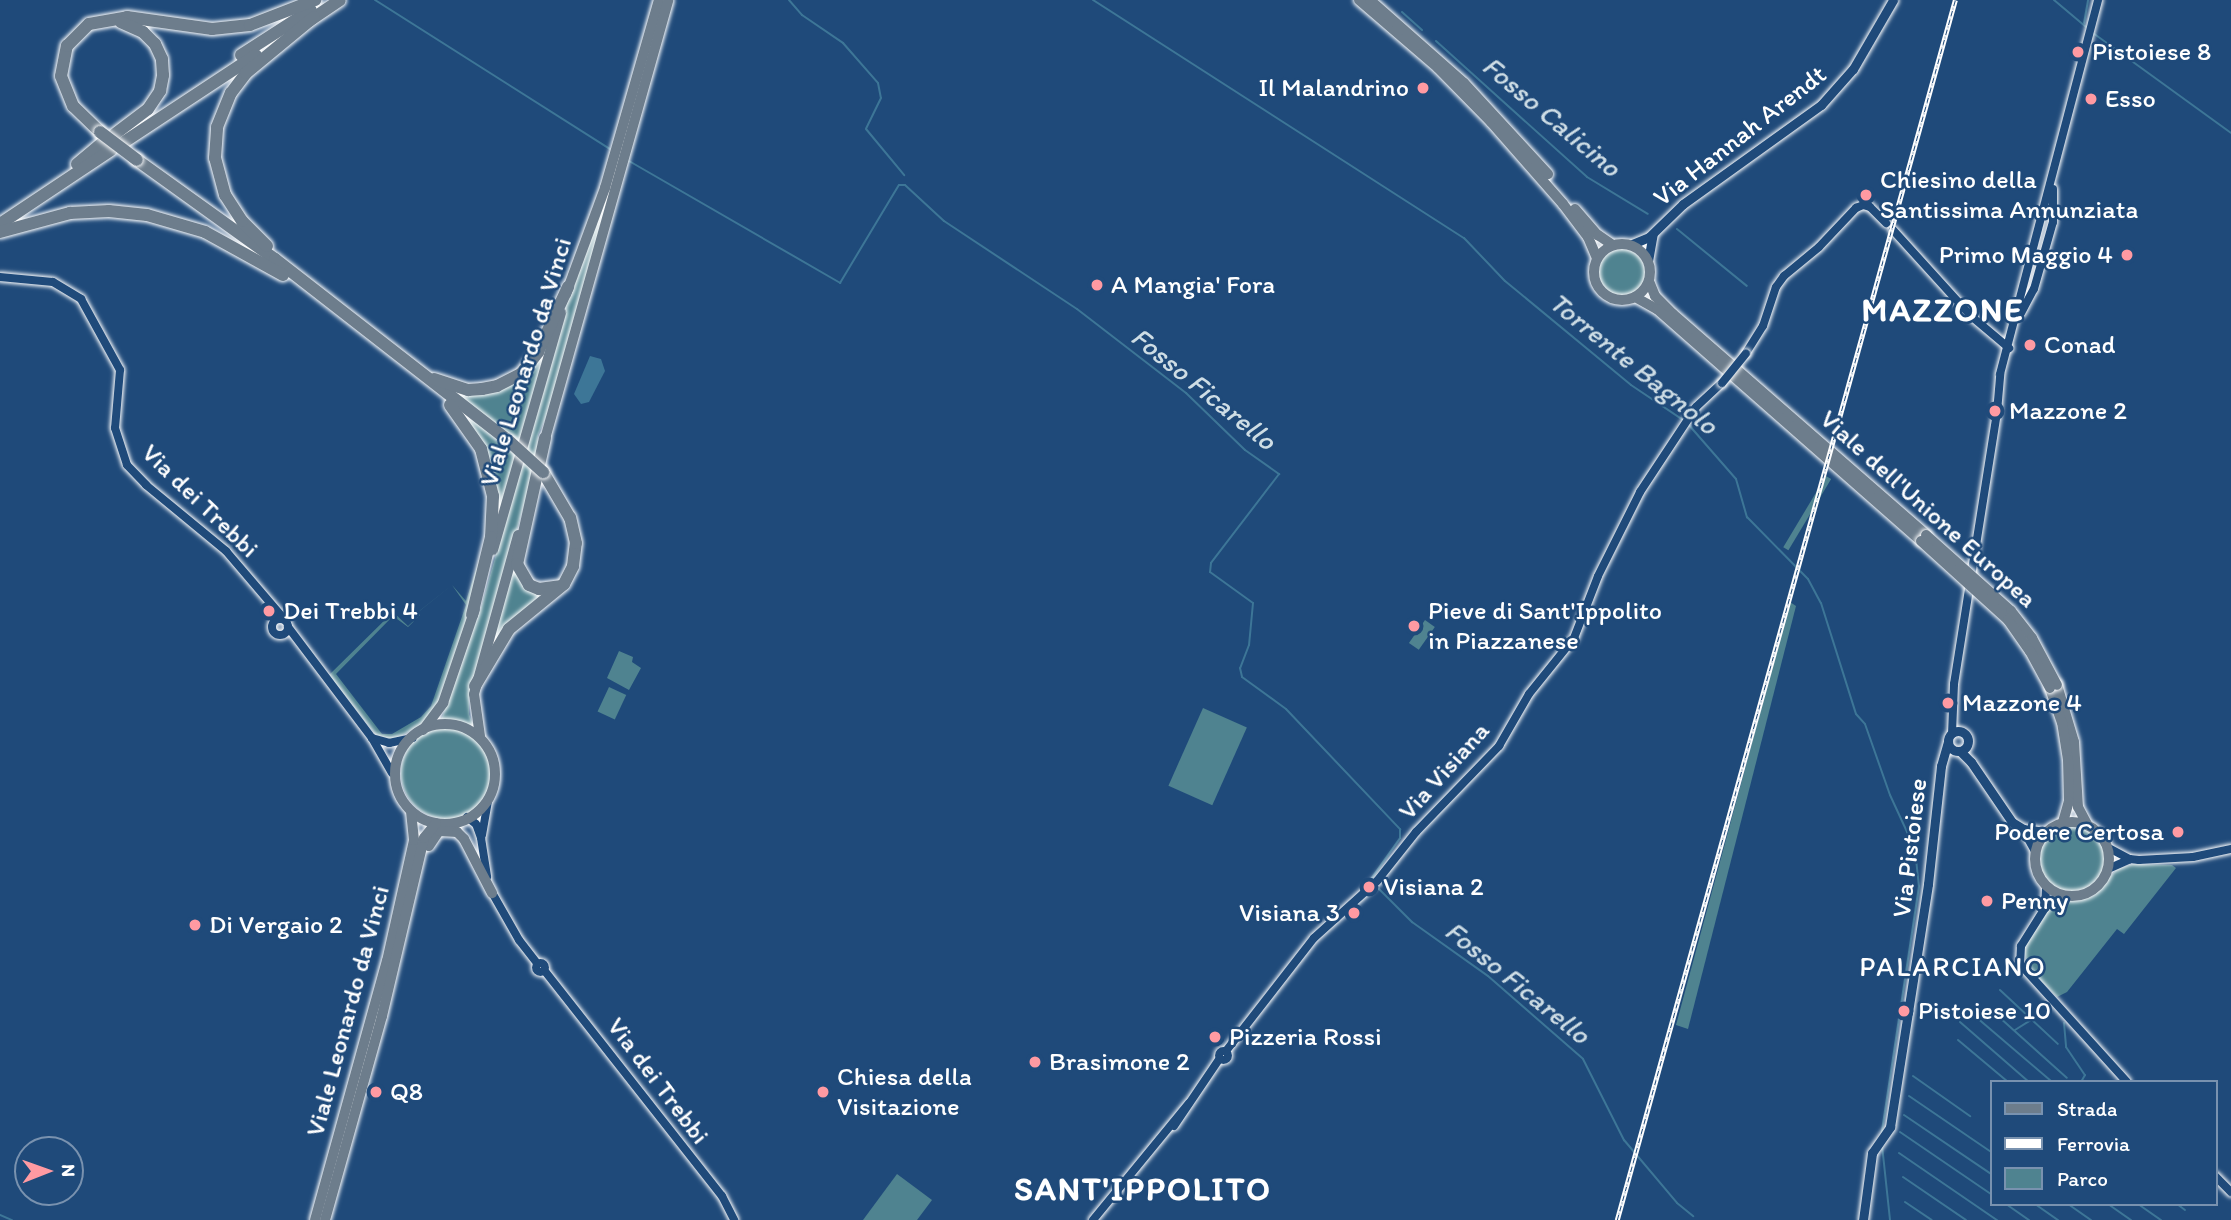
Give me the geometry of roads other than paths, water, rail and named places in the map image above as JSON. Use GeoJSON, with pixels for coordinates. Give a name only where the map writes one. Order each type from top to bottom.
{"type":"FeatureCollection","features":[{"type":"Feature","properties":{"kind":"highway"},"geometry":{"type":"LineString","coordinates":[[315,0],[278,17],[250,25],[225,28],[127,17],[96,21],[79,31],[67,46],[61,76],[74,106],[105,142],[137,160],[275,260],[510,442],[543,472],[564,504],[574,532],[573,566],[564,584],[509,629],[475,686]]}},
{"type":"Feature","properties":{"kind":"highway"},"geometry":{"type":"LineString","coordinates":[[119,137],[326,0]]}},
{"type":"Feature","properties":{"kind":"highway"},"geometry":{"type":"LineString","coordinates":[[119,137],[340,0]]}},
{"type":"Feature","properties":{"kind":"highway"},"geometry":{"type":"LineString","coordinates":[[312,290],[233,209],[221,185],[215,155],[220,118],[236,86],[259,59],[303,29],[314,18]]}},
{"type":"Feature","properties":{"kind":"highway"},"geometry":{"type":"LineString","coordinates":[[96,21],[119,22],[135,27],[155,44],[163,59],[163,75],[155,100],[119,137]]}},
{"type":"Feature","properties":{"kind":"highway"},"geometry":{"type":"LineString","coordinates":[[0,214],[77,164],[105,142]]}},
{"type":"Feature","properties":{"kind":"highway"},"geometry":{"type":"LineString","coordinates":[[0,224],[105,142]]}},
{"type":"Feature","properties":{"kind":"highway"},"geometry":{"type":"LineString","coordinates":[[0,232],[59,215],[99,211],[147,215],[196,228],[312,290]]}},
{"type":"Feature","properties":{"kind":"highway"},"geometry":{"type":"LineString","coordinates":[[409,366],[446,384],[468,390],[508,382],[521,374],[538,352],[568,287]]}},
{"type":"Feature","properties":{"kind":"highway"},"geometry":{"type":"LineString","coordinates":[[409,366],[457,412],[476,439],[489,471],[493,496],[491,537],[472,615]]}},
{"type":"Feature","properties":{"kind":"highway"},"geometry":{"type":"LineString","coordinates":[[545,438],[517,564],[529,585],[551,589],[564,584]]}},
{"type":"Feature","properties":{"kind":"main road","name":"Viale Leonardo da Vinci"},"geometry":{"type":"LineString","coordinates":[[315,1220],[387,961],[414,840],[411,813],[397,796],[393,773],[398,754],[423,730],[443,703],[472,615],[568,287],[605,188],[659,0]]}},
{"type":"Feature","properties":{"kind":"main road","name":"Viale Leonardo da Vinci"},"geometry":{"type":"LineString","coordinates":[[488,801],[496,782],[497,766],[490,747],[480,736],[473,702],[475,686],[668,0]]}},
{"type":"Feature","properties":{"kind":"main road","name":"Viale dell'Unione Europea"},"geometry":{"type":"LineString","coordinates":[[1359,0],[1438,68],[1498,129],[1581,228],[1597,258],[1594,278],[1601,292],[1615,300],[1635,297],[1657,309],[1924,538]]}},
{"type":"Feature","properties":{"kind":"main road"},"geometry":{"type":"LineString","coordinates":[[1370,0],[1464,83],[1518,139],[1595,232],[1613,245],[1630,245],[1654,233]]}},
{"type":"Feature","properties":{"kind":"main road","name":"Via Hannah Arendt"},"geometry":{"type":"LineString","coordinates":[[1654,233],[1683,204],[1803,119],[1833,93],[1853,69],[1893,0]]}},
{"type":"Feature","properties":{"kind":"main road"},"geometry":{"type":"LineString","coordinates":[[1635,297],[1649,281],[1648,261],[1654,233]]}},
{"type":"Feature","properties":{"kind":"main road"},"geometry":{"type":"LineString","coordinates":[[1597,258],[1613,245]]}},
{"type":"Feature","properties":{"kind":"main road"},"geometry":{"type":"LineString","coordinates":[[1630,245],[1641,251],[1648,261]]}},
{"type":"Feature","properties":{"kind":"main road","name":"Viale dell'Unione Europea"},"geometry":{"type":"LineString","coordinates":[[1649,281],[1655,296],[1673,314],[1924,538],[2008,620],[2054,687],[2074,742],[2078,807],[2087,824]]}},
{"type":"Feature","properties":{"kind":"main road","name":"Viale dell'Unione Europea"},"geometry":{"type":"LineString","coordinates":[[2054,687],[2068,760],[2069,801],[2063,822]]}},
{"type":"Feature","properties":{"kind":"main road"},"geometry":{"type":"LineString","coordinates":[[423,730],[452,726],[480,736]]}},
{"type":"Feature","properties":{"kind":"main road"},"geometry":{"type":"LineString","coordinates":[[1954,735],[1967,736],[1971,762]]}},
{"type":"Feature","properties":{"kind":"main road","name":"Via Pistoiese"},"geometry":{"type":"LineString","coordinates":[[1954,735],[1958,751]]}},
{"type":"Feature","properties":{"kind":"main road","name":"Via Pistoiese"},"geometry":{"type":"LineString","coordinates":[[1863,1220],[1875,1147],[1890,1127],[1928,884],[1941,766],[1954,735]]}},
{"type":"Feature","properties":{"kind":"main road","name":"Via Pistoiese"},"geometry":{"type":"LineString","coordinates":[[1941,766],[1968,744]]}},
{"type":"Feature","properties":{"kind":"main road"},"geometry":{"type":"LineString","coordinates":[[1958,751],[1971,762],[2006,816],[2023,829],[2035,851],[2037,872],[2046,886],[2060,894],[2076,896],[2091,891],[2108,869],[2107,847],[2100,834],[2087,824],[2063,822],[2045,832],[2035,851]]}},
{"type":"Feature","properties":{"kind":"main road"},"geometry":{"type":"LineString","coordinates":[[411,813],[436,823],[467,817],[488,801]]}},
{"type":"Feature","properties":{"kind":"main road","name":"Viale Leonardo da Vinci"},"geometry":{"type":"LineString","coordinates":[[325,1220],[383,1013],[425,838],[436,823]]}},
{"type":"Feature","properties":{"kind":"main road"},"geometry":{"type":"LineString","coordinates":[[2023,829],[2045,832]]}},
{"type":"Feature","properties":{"kind":"main road"},"geometry":{"type":"LineString","coordinates":[[402,936],[412,911],[430,842],[439,831],[452,830],[464,839],[492,893]]}},
{"type":"Feature","properties":{"kind":"street","name":"Via Pistoiese"},"geometry":{"type":"LineString","coordinates":[[2017,319],[2032,295],[2053,182],[2098,0]]}},
{"type":"Feature","properties":{"kind":"street","name":"Via Visiana"},"geometry":{"type":"LineString","coordinates":[[1093,1220],[1189,1102],[1314,938],[1377,881],[1416,832],[1499,746],[1529,694],[1574,638],[1624,522],[1698,405],[1723,383],[1746,353],[1763,326],[1776,287],[1784,276],[1819,247],[1856,208],[1863,205],[1870,207],[1971,316],[2009,348]]}},
{"type":"Feature","properties":{"kind":"street","name":"Via Pistoiese"},"geometry":{"type":"LineString","coordinates":[[1954,735],[1954,684],[1996,423],[2000,374],[2048,216]]}},
{"type":"Feature","properties":{"kind":"street","name":"Via dei Trebbi"},"geometry":{"type":"LineString","coordinates":[[0,277],[53,282],[81,299],[120,370],[116,428],[127,465],[146,485],[226,551],[270,601],[285,627]]}},
{"type":"Feature","properties":{"kind":"street","name":"Via dei Trebbi"},"geometry":{"type":"LineString","coordinates":[[0,284],[13,280]]}},
{"type":"Feature","properties":{"kind":"street"},"geometry":{"type":"LineString","coordinates":[[2025,286],[2026,292],[2032,295]]}},
{"type":"Feature","properties":{"kind":"street"},"geometry":{"type":"LineString","coordinates":[[270,601],[273,631],[285,627]]}},
{"type":"Feature","properties":{"kind":"street"},"geometry":{"type":"LineString","coordinates":[[274,622],[285,627],[297,638],[372,738],[393,773]]}},
{"type":"Feature","properties":{"kind":"street"},"geometry":{"type":"LineString","coordinates":[[372,738],[388,743],[412,738]]}},
{"type":"Feature","properties":{"kind":"street"},"geometry":{"type":"LineString","coordinates":[[481,838],[488,801]]}},
{"type":"Feature","properties":{"kind":"street"},"geometry":{"type":"LineString","coordinates":[[467,817],[476,824],[481,838]]}},
{"type":"Feature","properties":{"kind":"street","name":"Via dei Trebbi"},"geometry":{"type":"LineString","coordinates":[[481,838],[492,893],[519,940],[722,1196],[734,1220]]}},
{"type":"Feature","properties":{"kind":"street"},"geometry":{"type":"LineString","coordinates":[[2107,847],[2130,859]]}},
{"type":"Feature","properties":{"kind":"street"},"geometry":{"type":"LineString","coordinates":[[2108,869],[2130,859],[2178,859],[2231,849]]}},
{"type":"Feature","properties":{"kind":"street"},"geometry":{"type":"LineString","coordinates":[[2045,908],[2046,886]]}},
{"type":"Feature","properties":{"kind":"street"},"geometry":{"type":"LineString","coordinates":[[2060,894],[2045,908],[2021,946],[2020,964],[2125,1080]]}},
{"type":"Feature","properties":{"kind":"street"},"geometry":{"type":"LineString","coordinates":[[2217,1178],[2231,1192]]}},
{"type":"Feature","properties":{"kind":"water"},"geometry":{"type":"Polygon","coordinates":[[[590,356],[601,359],[605,371],[589,402],[581,404],[574,394],[590,356]]]}},
{"type":"Feature","properties":{"kind":"waterway","name":"Fosso Ficarello"},"geometry":{"type":"LineString","coordinates":[[375,0],[610,149]]}},
{"type":"Feature","properties":{"kind":"waterway"},"geometry":{"type":"LineString","coordinates":[[789,0],[802,15],[843,43],[878,83],[881,98],[866,129],[904,175]]}},
{"type":"Feature","properties":{"kind":"waterway","name":"Torrente Bagnolo"},"geometry":{"type":"LineString","coordinates":[[1093,0],[1464,238],[1505,281],[1631,385],[1683,420]]}},
{"type":"Feature","properties":{"kind":"waterway"},"geometry":{"type":"LineString","coordinates":[[2054,0],[2086,27]]}},
{"type":"Feature","properties":{"kind":"waterway"},"geometry":{"type":"LineString","coordinates":[[2084,23],[2088,0]]}},
{"type":"Feature","properties":{"kind":"waterway","name":"Fosso Calicino"},"geometry":{"type":"LineString","coordinates":[[1402,12],[1422,30]]}},
{"type":"Feature","properties":{"kind":"waterway"},"geometry":{"type":"LineString","coordinates":[[2093,33],[2231,133]]}},
{"type":"Feature","properties":{"kind":"waterway","name":"Fosso Calicino"},"geometry":{"type":"LineString","coordinates":[[1436,41],[1587,177],[1648,214]]}},
{"type":"Feature","properties":{"kind":"waterway","name":"Fosso Ficarello"},"geometry":{"type":"LineString","coordinates":[[629,161],[840,283],[899,185],[905,185],[944,221],[1077,309],[1186,393],[1245,450],[1279,474],[1211,563],[1210,572],[1253,603],[1249,645],[1240,668],[1242,677],[1286,709],[1400,829],[1400,838],[1371,879]]}},
{"type":"Feature","properties":{"kind":"waterway","name":"Fosso Calicino"},"geometry":{"type":"LineString","coordinates":[[1677,229],[1747,286]]}},
{"type":"Feature","properties":{"kind":"waterway","name":"Torrente Bagnolo"},"geometry":{"type":"LineString","coordinates":[[1688,424],[1736,479],[1747,517],[1808,579],[1821,603],[1856,714],[1865,724],[1890,795],[1915,849],[1919,886],[1882,1132]]}},
{"type":"Feature","properties":{"kind":"waterway","name":"Fosso Ficarello"},"geometry":{"type":"LineString","coordinates":[[1379,889],[1412,922],[1488,976],[1583,1059],[1624,1140],[1677,1203],[1693,1216]]}},
{"type":"Feature","properties":{"kind":"waterway"},"geometry":{"type":"LineString","coordinates":[[2000,990],[2058,1044]]}},
{"type":"Feature","properties":{"kind":"waterway"},"geometry":{"type":"LineString","coordinates":[[1969,1011],[2050,1080]]}},
{"type":"Feature","properties":{"kind":"waterway"},"geometry":{"type":"LineString","coordinates":[[1999,1017],[2067,1078]]}},
{"type":"Feature","properties":{"kind":"waterway"},"geometry":{"type":"LineString","coordinates":[[2015,1030],[2031,1020]]}},
{"type":"Feature","properties":{"kind":"waterway"},"geometry":{"type":"LineString","coordinates":[[1960,1022],[2027,1080]]}},
{"type":"Feature","properties":{"kind":"waterway"},"geometry":{"type":"LineString","coordinates":[[2064,1023],[2066,1047],[2085,1075],[2082,1080]]}},
{"type":"Feature","properties":{"kind":"waterway"},"geometry":{"type":"LineString","coordinates":[[1958,1040],[2006,1080]]}},
{"type":"Feature","properties":{"kind":"waterway"},"geometry":{"type":"LineString","coordinates":[[1913,1076],[1970,1116]]}},
{"type":"Feature","properties":{"kind":"waterway"},"geometry":{"type":"LineString","coordinates":[[1909,1096],[1990,1151]]}},
{"type":"Feature","properties":{"kind":"waterway"},"geometry":{"type":"LineString","coordinates":[[1904,1115],[1990,1173]]}},
{"type":"Feature","properties":{"kind":"waterway"},"geometry":{"type":"LineString","coordinates":[[1900,1132],[1990,1193]]}},
{"type":"Feature","properties":{"kind":"waterway","name":"Torrente Bagnolo"},"geometry":{"type":"LineString","coordinates":[[1882,1145],[1890,1220]]}},
{"type":"Feature","properties":{"kind":"waterway"},"geometry":{"type":"LineString","coordinates":[[1899,1153],[1997,1220]]}},
{"type":"Feature","properties":{"kind":"waterway"},"geometry":{"type":"LineString","coordinates":[[1903,1177],[1966,1220]]}},
{"type":"Feature","properties":{"kind":"waterway"},"geometry":{"type":"LineString","coordinates":[[1905,1202],[1932,1220]]}},
{"type":"Feature","properties":{"kind":"waterway"},"geometry":{"type":"LineString","coordinates":[[2009,1206],[2029,1220]]}},
{"type":"Feature","properties":{"kind":"waterway"},"geometry":{"type":"LineString","coordinates":[[2038,1206],[2058,1220]]}},
{"type":"Feature","properties":{"kind":"waterway"},"geometry":{"type":"LineString","coordinates":[[2071,1206],[2091,1220]]}},
{"type":"Feature","properties":{"kind":"waterway"},"geometry":{"type":"LineString","coordinates":[[2111,1206],[2131,1220]]}},
{"type":"Feature","properties":{"kind":"waterway"},"geometry":{"type":"LineString","coordinates":[[2141,1206],[2161,1220]]}},
{"type":"Feature","properties":{"kind":"waterway"},"geometry":{"type":"LineString","coordinates":[[2180,1206],[2185,1210]]}},
{"type":"Feature","properties":{"kind":"waterway"},"geometry":{"type":"LineString","coordinates":[[0,1215],[12,1220]]}},
{"type":"Feature","properties":{"kind":"railway"},"geometry":{"type":"LineString","coordinates":[[1617,1220],[1955,0]]}},
{"type":"Feature","properties":{"kind":"place","name":"Pistoiese 8"},"geometry":{"type":"Point","coordinates":[2078,52]}},
{"type":"Feature","properties":{"kind":"place","name":"Il Malandrino"},"geometry":{"type":"Point","coordinates":[1423,88]}},
{"type":"Feature","properties":{"kind":"place","name":"Esso"},"geometry":{"type":"Point","coordinates":[2091,99]}},
{"type":"Feature","properties":{"kind":"place","name":"Chiesino della Santissima Annunziata"},"geometry":{"type":"Point","coordinates":[1866,195]}},
{"type":"Feature","properties":{"kind":"place","name":"Primo Maggio 4"},"geometry":{"type":"Point","coordinates":[2127,255]}},
{"type":"Feature","properties":{"kind":"place","name":"A Mangia' Fora"},"geometry":{"type":"Point","coordinates":[1097,285]}},
{"type":"Feature","properties":{"kind":"place","name":"Conad"},"geometry":{"type":"Point","coordinates":[2030,345]}},
{"type":"Feature","properties":{"kind":"place","name":"Mazzone 2"},"geometry":{"type":"Point","coordinates":[1995,411]}},
{"type":"Feature","properties":{"kind":"place","name":"Dei Trebbi 4"},"geometry":{"type":"Point","coordinates":[269,611]}},
{"type":"Feature","properties":{"kind":"place","name":"Pieve di Sant'Ippolito in Piazzanese"},"geometry":{"type":"Point","coordinates":[1414,626]}},
{"type":"Feature","properties":{"kind":"place","name":"Mazzone 4"},"geometry":{"type":"Point","coordinates":[1948,703]}},
{"type":"Feature","properties":{"kind":"place","name":"Podere Certosa"},"geometry":{"type":"Point","coordinates":[2178,832]}},
{"type":"Feature","properties":{"kind":"place","name":"Visiana 2"},"geometry":{"type":"Point","coordinates":[1369,887]}},
{"type":"Feature","properties":{"kind":"place","name":"Penny"},"geometry":{"type":"Point","coordinates":[1987,901]}},
{"type":"Feature","properties":{"kind":"place","name":"Visiana 3"},"geometry":{"type":"Point","coordinates":[1354,913]}},
{"type":"Feature","properties":{"kind":"place","name":"Di Vergaio 2"},"geometry":{"type":"Point","coordinates":[195,925]}},
{"type":"Feature","properties":{"kind":"place","name":"Pistoiese 10"},"geometry":{"type":"Point","coordinates":[1904,1011]}},
{"type":"Feature","properties":{"kind":"place","name":"Pizzeria Rossi"},"geometry":{"type":"Point","coordinates":[1215,1037]}},
{"type":"Feature","properties":{"kind":"place","name":"Brasimone 2"},"geometry":{"type":"Point","coordinates":[1035,1062]}},
{"type":"Feature","properties":{"kind":"place","name":"Q8"},"geometry":{"type":"Point","coordinates":[376,1092]}},
{"type":"Feature","properties":{"kind":"place","name":"Chiesa della Visitazione"},"geometry":{"type":"Point","coordinates":[823,1092]}},
{"type":"Feature","properties":{"kind":"district","name":"MAZZONE"},"geometry":{"type":"Point","coordinates":[1943,310]}},
{"type":"Feature","properties":{"kind":"district","name":"PALARCIANO"},"geometry":{"type":"Point","coordinates":[1953,966]}},
{"type":"Feature","properties":{"kind":"district","name":"SANT'IPPOLITO"},"geometry":{"type":"Point","coordinates":[1143,1189]}}]}
